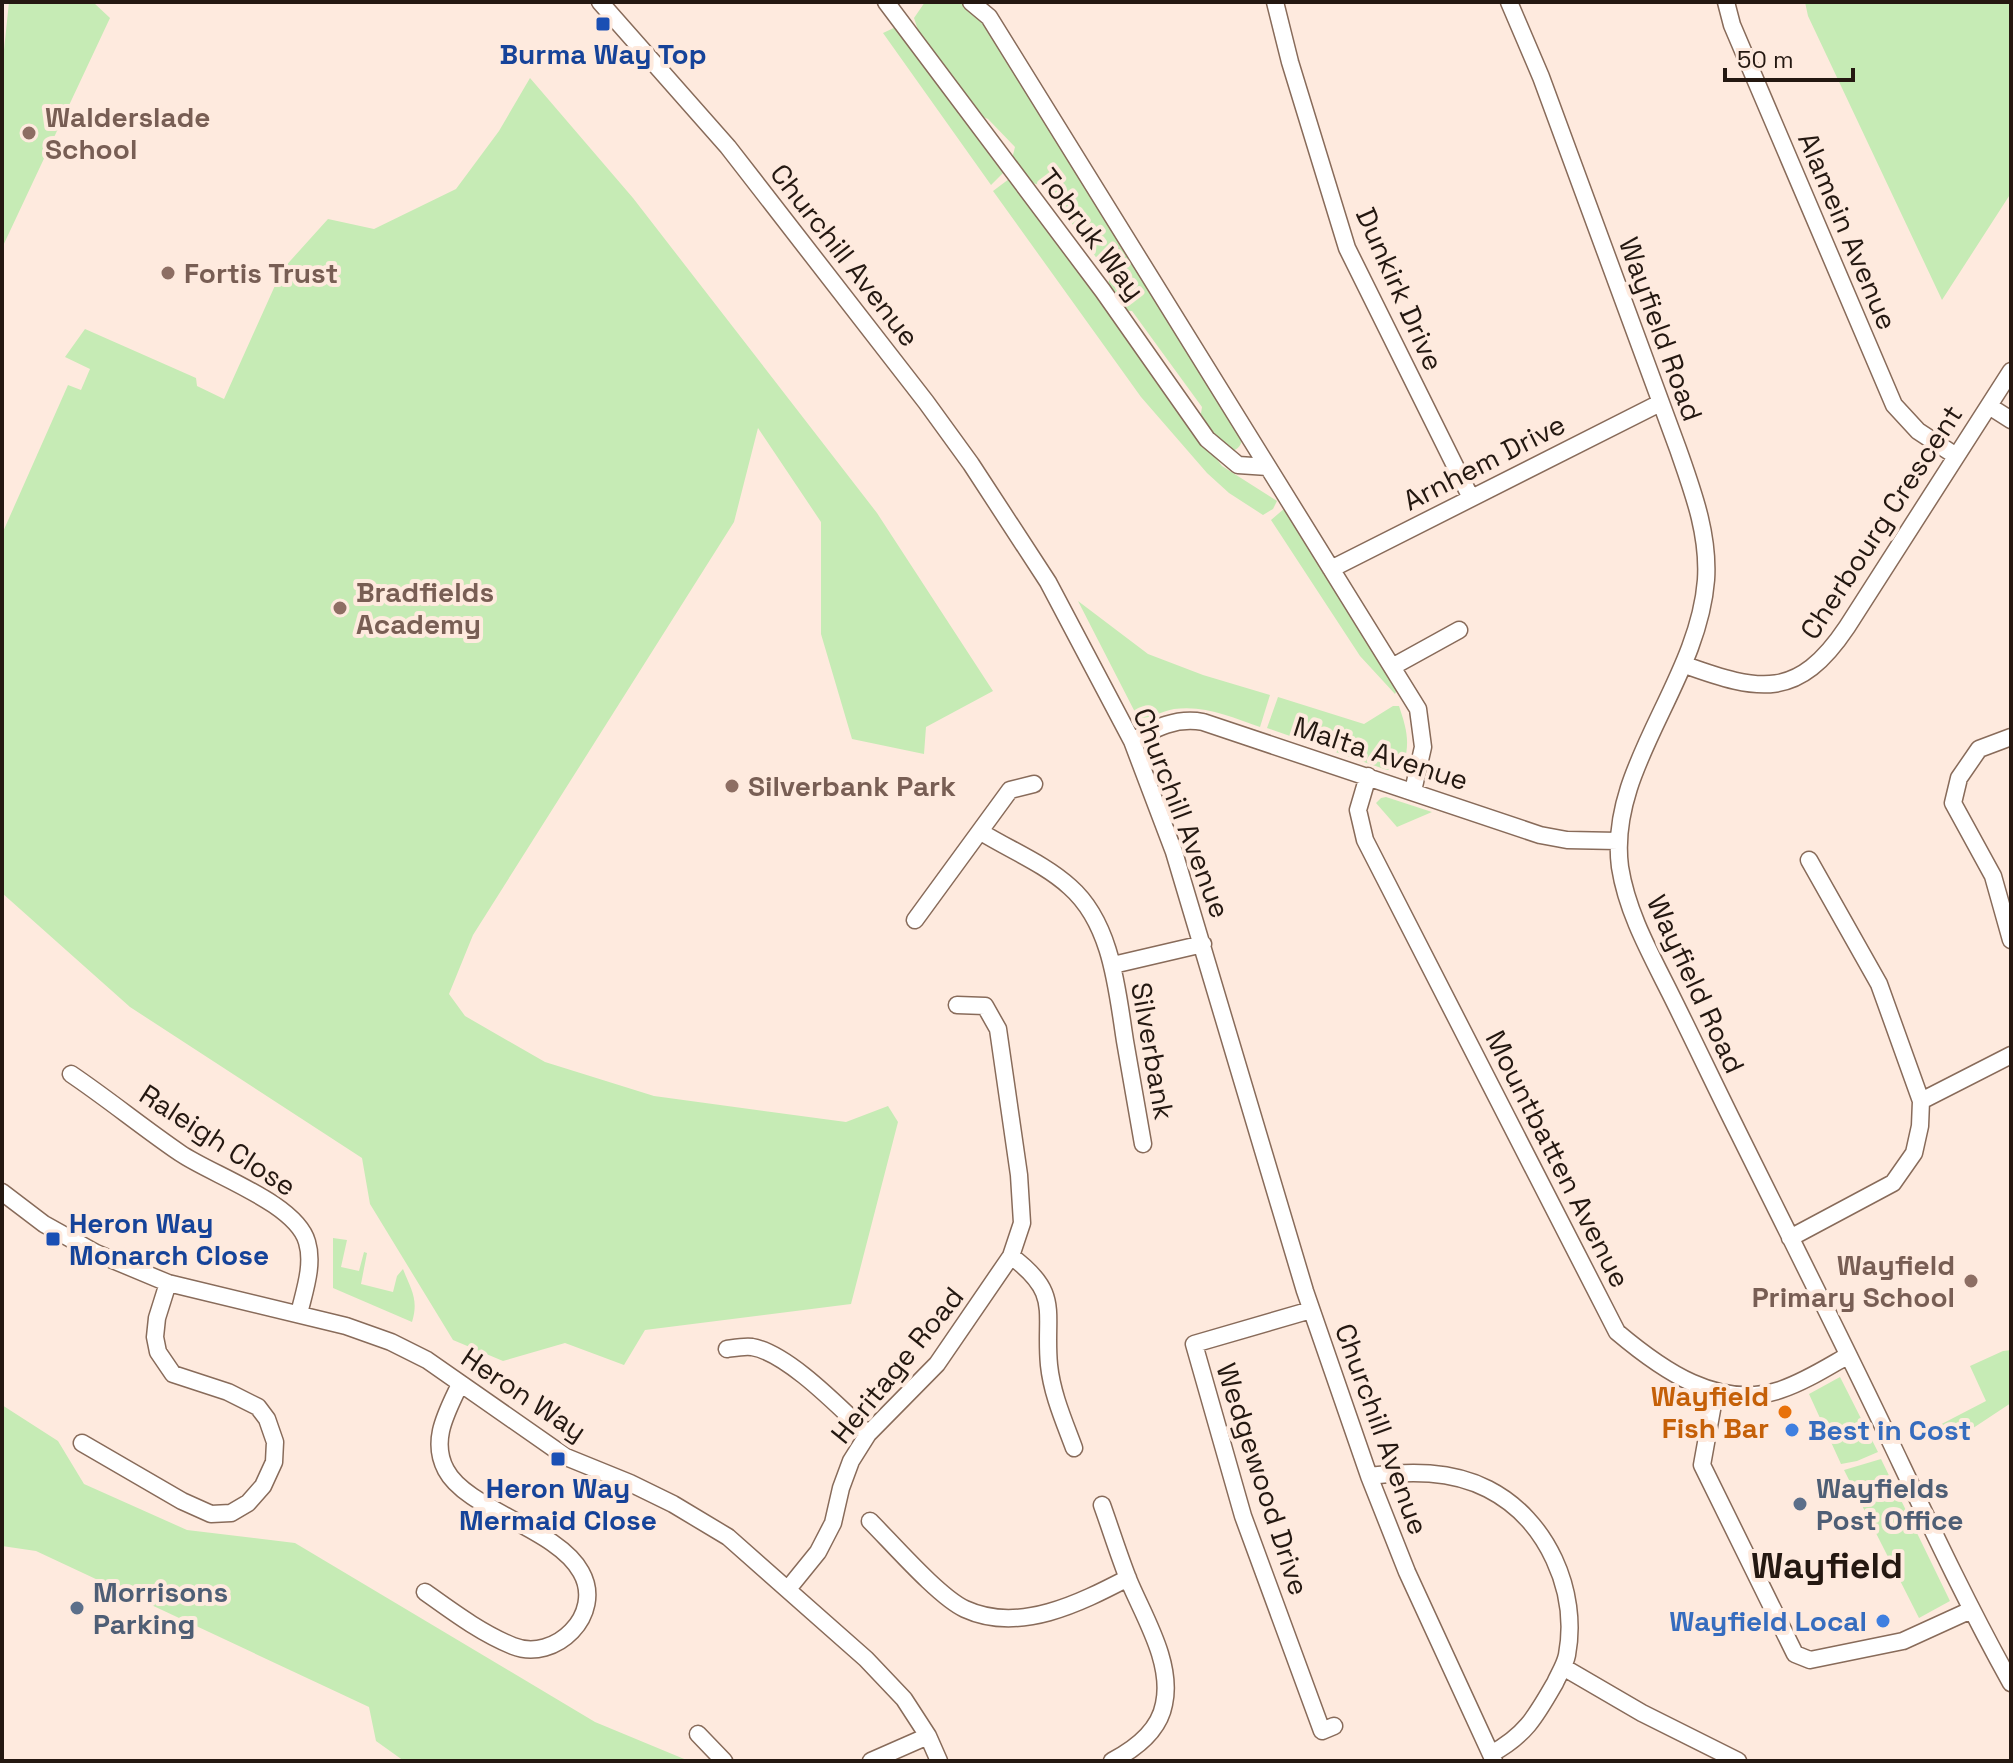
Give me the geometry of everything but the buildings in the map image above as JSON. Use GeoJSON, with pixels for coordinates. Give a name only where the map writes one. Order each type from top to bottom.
{"type":"FeatureCollection","features":[{"type":"Feature","properties":{"kind":"street","name":"Churchill Avenue"},"geometry":{"type":"LineString","coordinates":[[600,2],[728,147],[971,464],[1048,582],[1132,741],[1174,852],[1311,1310],[1369,1476],[1413,1586],[1492,1758]]}},
{"type":"Feature","properties":{"kind":"street","name":"Tobruk Way"},"geometry":{"type":"LineString","coordinates":[[971,2],[989,17],[1418,709],[1423,747],[1413,791]]}},
{"type":"Feature","properties":{"kind":"street","name":"Dunkirk Drive"},"geometry":{"type":"LineString","coordinates":[[1275,2],[1290,62],[1347,248],[1471,498]]}},
{"type":"Feature","properties":{"kind":"street","name":"Wayfield Road"},"geometry":{"type":"LineString","coordinates":[[1509,2],[1541,77],[1698,506],[1705,543],[1704,597],[1697,630],[1685,665],[1631,781],[1622,810],[1618,841],[1625,892],[1637,925],[1847,1356],[1971,1610],[2011,1683]]}},
{"type":"Feature","properties":{"kind":"street","name":"Alamein Avenue"},"geometry":{"type":"LineString","coordinates":[[1726,2],[1732,25],[1894,405],[1918,431],[1956,456]]}},
{"type":"Feature","properties":{"kind":"street","name":"Tobruk Way"},"geometry":{"type":"LineString","coordinates":[[890,3],[1103,291],[1207,439],[1238,465],[1268,467]]}},
{"type":"Feature","properties":{"kind":"street","name":"Cherbourg Crescent"},"geometry":{"type":"LineString","coordinates":[[1685,665],[1737,683],[1755,685],[1792,680],[1811,670],[1831,651],[2011,371]]}},
{"type":"Feature","properties":{"kind":"street","name":"Arnhem Drive"},"geometry":{"type":"LineString","coordinates":[[1331,569],[1660,403]]}},
{"type":"Feature","properties":{"kind":"street"},"geometry":{"type":"LineString","coordinates":[[1989,406],[2011,420]]}},
{"type":"Feature","properties":{"kind":"street"},"geometry":{"type":"LineString","coordinates":[[1392,667],[1459,630]]}},
{"type":"Feature","properties":{"kind":"street","name":"Malta Avenue"},"geometry":{"type":"LineString","coordinates":[[1132,741],[1160,726],[1189,719],[1540,835],[1567,840],[1618,841]]}},
{"type":"Feature","properties":{"kind":"street"},"geometry":{"type":"LineString","coordinates":[[2011,737],[1979,749],[1959,778],[1953,803],[1993,876],[2011,940]]}},
{"type":"Feature","properties":{"kind":"street","name":"Mountbatten Avenue"},"geometry":{"type":"LineString","coordinates":[[1368,776],[1358,810],[1365,840],[1617,1332],[1667,1371],[1715,1393],[1764,1394],[1782,1390],[1847,1356]]}},
{"type":"Feature","properties":{"kind":"street"},"geometry":{"type":"LineString","coordinates":[[915,920],[1010,790],[1034,784]]}},
{"type":"Feature","properties":{"kind":"street","name":"Silverbank"},"geometry":{"type":"LineString","coordinates":[[981,832],[1056,876],[1072,888],[1090,913],[1113,965],[1143,1144]]}},
{"type":"Feature","properties":{"kind":"street"},"geometry":{"type":"LineString","coordinates":[[1790,1238],[1893,1183],[1914,1153],[1920,1126],[1921,1101],[1879,984],[1809,860]]}},
{"type":"Feature","properties":{"kind":"street","name":"Silverbank"},"geometry":{"type":"LineString","coordinates":[[1113,965],[1203,944]]}},
{"type":"Feature","properties":{"kind":"street","name":"Heritage Road"},"geometry":{"type":"LineString","coordinates":[[788,1589],[818,1552],[833,1523],[851,1461],[868,1434],[937,1364],[968,1322],[1011,1256],[1022,1223],[1019,1175],[998,1029],[985,1006],[957,1005]]}},
{"type":"Feature","properties":{"kind":"street"},"geometry":{"type":"LineString","coordinates":[[1921,1101],[2011,1055]]}},
{"type":"Feature","properties":{"kind":"street","name":"Raleigh Close"},"geometry":{"type":"LineString","coordinates":[[71,1074],[183,1155],[272,1204],[295,1221],[307,1242],[308,1273],[299,1314]]}},
{"type":"Feature","properties":{"kind":"street","name":"Heron Way"},"geometry":{"type":"LineString","coordinates":[[2,1192],[44,1224],[96,1253],[168,1283],[346,1326],[391,1342],[427,1360],[566,1457],[644,1489],[717,1530],[866,1659],[904,1699],[928,1736],[939,1761]]}},
{"type":"Feature","properties":{"kind":"street"},"geometry":{"type":"LineString","coordinates":[[1011,1256],[1034,1274],[1047,1298],[1049,1366],[1057,1404],[1074,1448]]}},
{"type":"Feature","properties":{"kind":"street"},"geometry":{"type":"LineString","coordinates":[[82,1443],[182,1501],[211,1514],[231,1513],[248,1503],[263,1486],[274,1462],[275,1442],[267,1419],[258,1407],[228,1392],[173,1374],[158,1352],[155,1337],[157,1318],[168,1283]]}},
{"type":"Feature","properties":{"kind":"street","name":"Wedgewood Drive"},"geometry":{"type":"LineString","coordinates":[[1311,1310],[1194,1344],[1243,1516],[1267,1583],[1322,1731],[1334,1726]]}},
{"type":"Feature","properties":{"kind":"street"},"geometry":{"type":"LineString","coordinates":[[727,1349],[752,1347],[775,1356],[805,1376],[868,1434]]}},
{"type":"Feature","properties":{"kind":"street"},"geometry":{"type":"LineString","coordinates":[[425,1592],[494,1638],[519,1648],[536,1650],[557,1644],[571,1633],[581,1618],[587,1596],[584,1575],[571,1557],[467,1492],[447,1473],[438,1451],[442,1423],[460,1384]]}},
{"type":"Feature","properties":{"kind":"street"},"geometry":{"type":"LineString","coordinates":[[1715,1393],[1702,1465],[1795,1654],[1810,1660],[1903,1641],[1971,1610]]}},
{"type":"Feature","properties":{"kind":"street"},"geometry":{"type":"LineString","coordinates":[[1369,1476],[1425,1472],[1460,1478],[1490,1490],[1538,1530],[1556,1563],[1568,1599],[1567,1656],[1534,1720],[1492,1758]]}},
{"type":"Feature","properties":{"kind":"street"},"geometry":{"type":"LineString","coordinates":[[1102,1505],[1155,1641],[1163,1671],[1165,1702],[1156,1725],[1133,1750],[1112,1761]]}},
{"type":"Feature","properties":{"kind":"street"},"geometry":{"type":"LineString","coordinates":[[870,1521],[963,1608],[994,1618],[1041,1615],[1094,1596],[1128,1578]]}},
{"type":"Feature","properties":{"kind":"street"},"geometry":{"type":"LineString","coordinates":[[1563,1667],[1642,1713],[1738,1761]]}},
{"type":"Feature","properties":{"kind":"street"},"geometry":{"type":"LineString","coordinates":[[698,1734],[724,1761]]}},
{"type":"Feature","properties":{"kind":"street"},"geometry":{"type":"LineString","coordinates":[[871,1761],[928,1736]]}},
{"type":"Feature","properties":{"kind":"green space","name":"Walderslade School"},"geometry":{"type":"Polygon","coordinates":[[[9,2],[93,2],[110,18],[2,248],[2,69],[9,2]]]}},
{"type":"Feature","properties":{"kind":"green space"},"geometry":{"type":"Polygon","coordinates":[[[925,2],[960,2],[980,16],[1242,436],[1236,450],[1230,452],[1200,420],[1202,407],[1132,311],[1121,310],[1107,288],[1110,277],[1046,187],[1026,181],[1012,159],[1015,147],[988,119],[981,116],[920,36],[914,18],[925,2]]]}},
{"type":"Feature","properties":{"kind":"green space"},"geometry":{"type":"Polygon","coordinates":[[[1805,2],[2011,2],[2011,193],[1942,300],[1808,16],[1805,2]]]}},
{"type":"Feature","properties":{"kind":"green space"},"geometry":{"type":"Polygon","coordinates":[[[898,26],[1005,171],[991,185],[883,33],[898,26]]]}},
{"type":"Feature","properties":{"kind":"green space","name":"Bradfields Academy"},"geometry":{"type":"Polygon","coordinates":[[[530,78],[633,198],[877,513],[993,691],[926,727],[924,754],[852,739],[821,634],[821,522],[758,428],[734,522],[473,935],[449,994],[465,1016],[545,1062],[654,1096],[846,1122],[888,1106],[898,1122],[851,1304],[645,1330],[624,1365],[565,1343],[503,1361],[453,1340],[370,1204],[362,1158],[130,1007],[2,893],[2,534],[68,385],[81,390],[90,369],[65,357],[85,329],[196,378],[197,386],[224,399],[282,270],[328,219],[374,229],[456,189],[499,131],[530,78]]]}},
{"type":"Feature","properties":{"kind":"green space"},"geometry":{"type":"Polygon","coordinates":[[[1009,179],[1222,466],[1277,501],[1273,509],[1263,515],[1229,493],[1207,473],[1141,397],[993,191],[1009,179]]]}},
{"type":"Feature","properties":{"kind":"green space"},"geometry":{"type":"Polygon","coordinates":[[[1285,508],[1397,690],[1395,694],[1360,656],[1271,520],[1285,508]]]}},
{"type":"Feature","properties":{"kind":"green space"},"geometry":{"type":"Polygon","coordinates":[[[1078,601],[1148,654],[1270,695],[1260,727],[1218,713],[1186,708],[1138,718],[1078,601]]]}},
{"type":"Feature","properties":{"kind":"green space"},"geometry":{"type":"Polygon","coordinates":[[[1278,697],[1364,724],[1393,706],[1399,706],[1407,735],[1403,765],[1387,770],[1267,728],[1278,697]]]}},
{"type":"Feature","properties":{"kind":"green space"},"geometry":{"type":"Polygon","coordinates":[[[1386,797],[1432,812],[1397,827],[1376,803],[1386,797]]]}},
{"type":"Feature","properties":{"kind":"green space"},"geometry":{"type":"Polygon","coordinates":[[[333,1238],[347,1240],[341,1267],[359,1271],[364,1252],[367,1253],[361,1284],[393,1292],[397,1276],[403,1269],[414,1301],[412,1322],[333,1288],[333,1238]]]}},
{"type":"Feature","properties":{"kind":"green space"},"geometry":{"type":"Polygon","coordinates":[[[2011,1350],[2011,1403],[1955,1440],[1948,1442],[1939,1437],[1932,1429],[1986,1401],[1970,1366],[2011,1350]]]}},
{"type":"Feature","properties":{"kind":"green space"},"geometry":{"type":"Polygon","coordinates":[[[1840,1377],[1878,1452],[1841,1464],[1809,1394],[1840,1377]]]}},
{"type":"Feature","properties":{"kind":"green space"},"geometry":{"type":"Polygon","coordinates":[[[2,1405],[58,1441],[84,1484],[187,1530],[295,1543],[595,1722],[689,1761],[404,1761],[376,1741],[369,1707],[36,1551],[2,1546],[2,1405]]]}},
{"type":"Feature","properties":{"kind":"green space"},"geometry":{"type":"Polygon","coordinates":[[[1881,1459],[1950,1601],[1919,1618],[1844,1470],[1881,1459]]]}},
{"type":"Feature","properties":{"kind":"place","name":"Burma Way Top"},"geometry":{"type":"Point","coordinates":[603,24]}},
{"type":"Feature","properties":{"kind":"place","name":"Walderslade School"},"geometry":{"type":"Point","coordinates":[29,133]}},
{"type":"Feature","properties":{"kind":"place","name":"Fortis Trust"},"geometry":{"type":"Point","coordinates":[168,273]}},
{"type":"Feature","properties":{"kind":"place","name":"Bradfields Academy"},"geometry":{"type":"Point","coordinates":[340,608]}},
{"type":"Feature","properties":{"kind":"place","name":"Silverbank Park"},"geometry":{"type":"Point","coordinates":[732,786]}},
{"type":"Feature","properties":{"kind":"place","name":"Heron Way Monarch Close"},"geometry":{"type":"Point","coordinates":[53,1239]}},
{"type":"Feature","properties":{"kind":"place","name":"Wayfield Primary School"},"geometry":{"type":"Point","coordinates":[1971,1281]}},
{"type":"Feature","properties":{"kind":"place","name":"Wayfield Fish Bar"},"geometry":{"type":"Point","coordinates":[1785,1412]}},
{"type":"Feature","properties":{"kind":"place","name":"Best in Cost"},"geometry":{"type":"Point","coordinates":[1792,1430]}},
{"type":"Feature","properties":{"kind":"place","name":"Heron Way Mermaid Close"},"geometry":{"type":"Point","coordinates":[558,1459]}},
{"type":"Feature","properties":{"kind":"place","name":"Wayfields Post Office"},"geometry":{"type":"Point","coordinates":[1800,1504]}},
{"type":"Feature","properties":{"kind":"place","name":"Morrisons Parking"},"geometry":{"type":"Point","coordinates":[77,1608]}},
{"type":"Feature","properties":{"kind":"place","name":"Wayfield Local"},"geometry":{"type":"Point","coordinates":[1883,1621]}},
{"type":"Feature","properties":{"kind":"district","name":"Wayfield"},"geometry":{"type":"Point","coordinates":[1827,1565]}}]}
